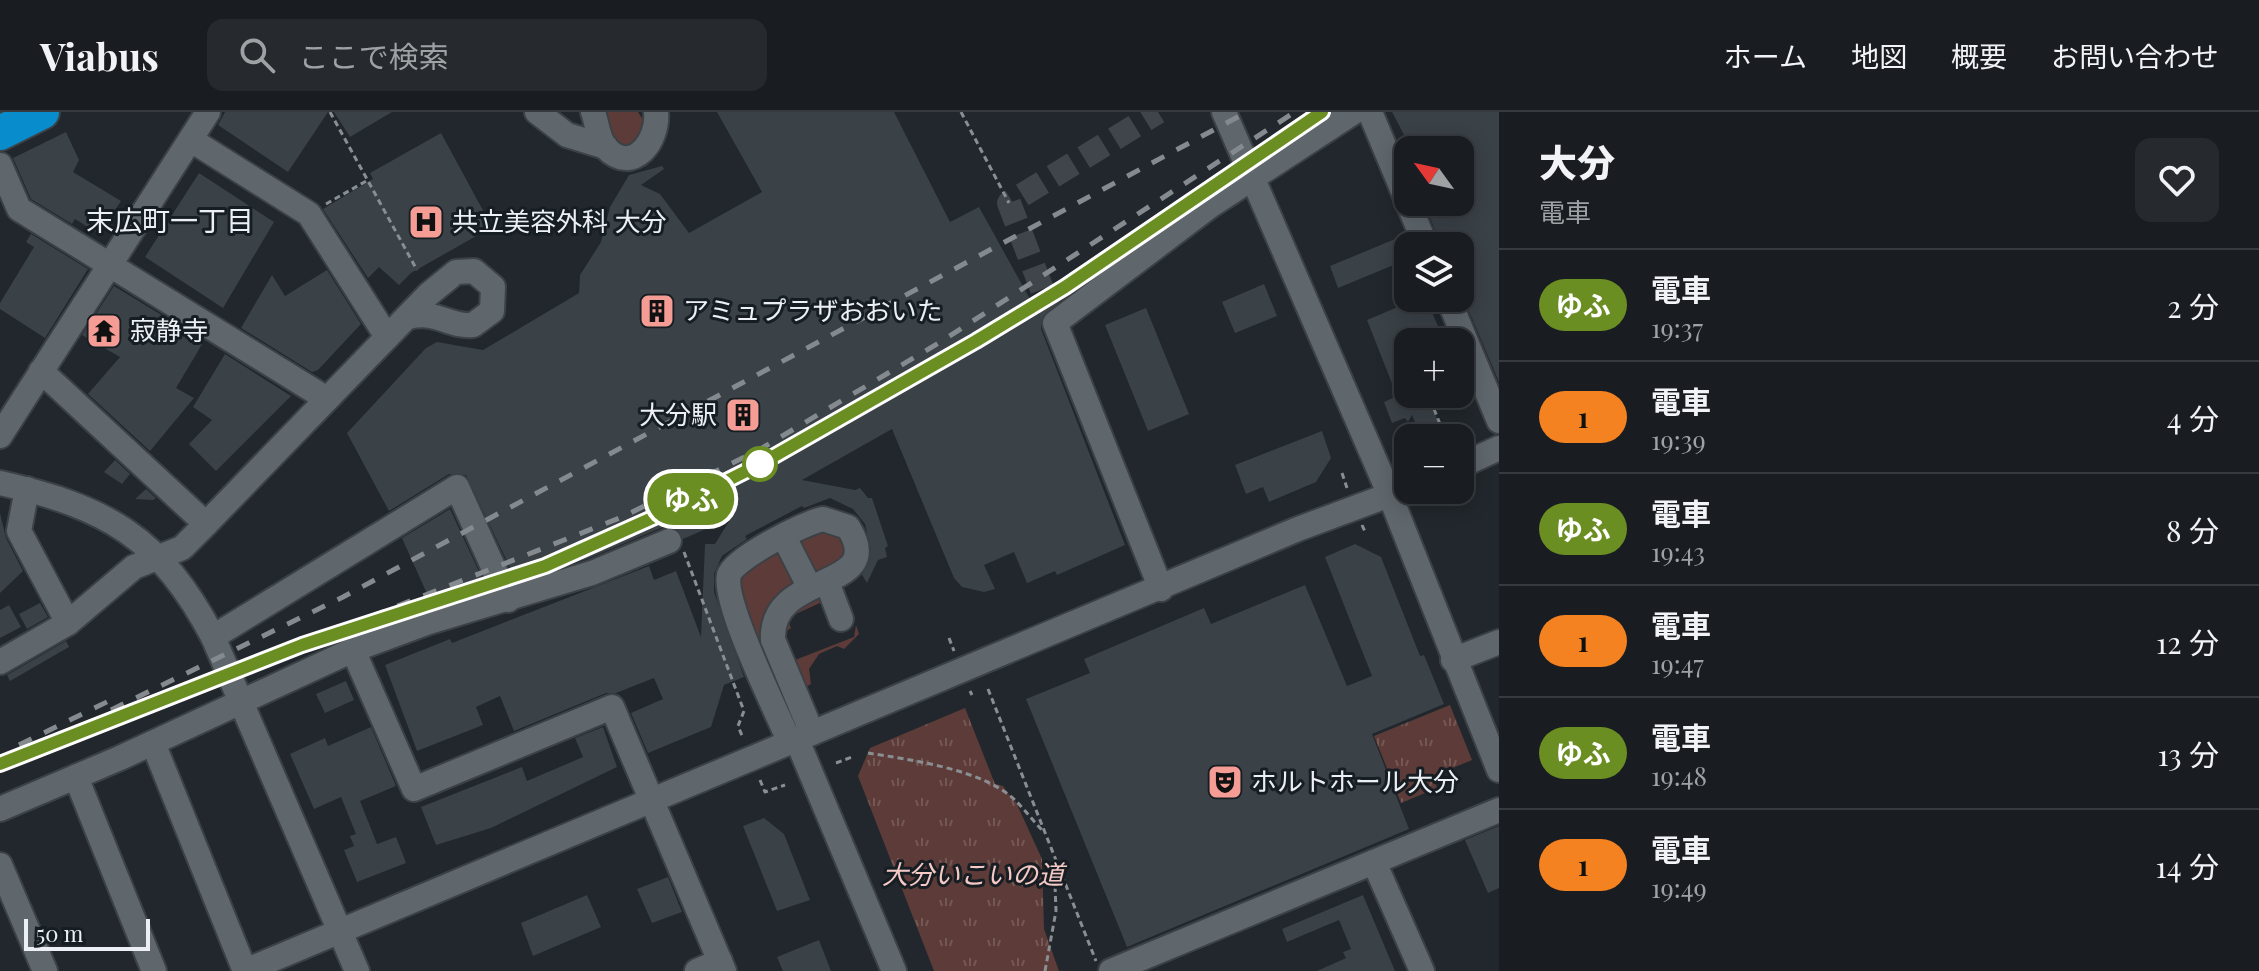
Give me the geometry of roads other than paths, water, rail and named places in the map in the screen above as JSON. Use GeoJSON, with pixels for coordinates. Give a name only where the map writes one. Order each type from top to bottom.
{"type":"FeatureCollection","features":[{"type":"Feature","properties":{"kind":"highway"},"geometry":{"type":"LineString","coordinates":[[0,133],[42,112]]}},
{"type":"Feature","properties":{"kind":"street"},"geometry":{"type":"LineString","coordinates":[[0,436],[208,112]]}},
{"type":"Feature","properties":{"kind":"street"},"geometry":{"type":"LineString","coordinates":[[537,112],[567,135],[606,147],[620,156],[641,153],[655,136],[656,112]]}},
{"type":"Feature","properties":{"kind":"street"},"geometry":{"type":"LineString","coordinates":[[593,112],[606,147]]}},
{"type":"Feature","properties":{"kind":"street"},"geometry":{"type":"LineString","coordinates":[[1224,112],[1394,481]]}},
{"type":"Feature","properties":{"kind":"street"},"geometry":{"type":"LineString","coordinates":[[1161,589],[1055,323],[1252,178],[1354,112]]}},
{"type":"Feature","properties":{"kind":"street"},"geometry":{"type":"LineString","coordinates":[[1370,112],[1420,232]]}},
{"type":"Feature","properties":{"kind":"street"},"geometry":{"type":"LineString","coordinates":[[191,140],[309,214],[387,337]]}},
{"type":"Feature","properties":{"kind":"street"},"geometry":{"type":"LineString","coordinates":[[0,165],[19,209],[327,399]]}},
{"type":"Feature","properties":{"kind":"street"},"geometry":{"type":"LineString","coordinates":[[1454,312],[1499,421]]}},
{"type":"Feature","properties":{"kind":"street"},"geometry":{"type":"LineString","coordinates":[[0,662],[68,623],[134,567],[182,548],[408,317]]}},
{"type":"Feature","properties":{"kind":"street"},"geometry":{"type":"LineString","coordinates":[[41,371],[206,524]]}},
{"type":"Feature","properties":{"kind":"street"},"geometry":{"type":"LineString","coordinates":[[1474,460],[1499,448]]}},
{"type":"Feature","properties":{"kind":"street"},"geometry":{"type":"LineString","coordinates":[[0,483],[84,507],[160,557],[192,596],[241,700],[357,971]]}},
{"type":"Feature","properties":{"kind":"street"},"geometry":{"type":"LineString","coordinates":[[213,637],[457,487],[508,600]]}},
{"type":"Feature","properties":{"kind":"street"},"geometry":{"type":"LineString","coordinates":[[27,489],[19,531],[68,623]]}},
{"type":"Feature","properties":{"kind":"street"},"geometry":{"type":"LineString","coordinates":[[153,743],[245,971],[1394,492]]}},
{"type":"Feature","properties":{"kind":"street"},"geometry":{"type":"LineString","coordinates":[[1403,504],[1453,660],[1499,770]]}},
{"type":"Feature","properties":{"kind":"street"},"geometry":{"type":"LineString","coordinates":[[800,739],[772,630],[786,602],[840,577],[854,562],[857,545],[848,527],[823,519],[738,561],[732,568],[727,587],[800,739],[894,971]]}},
{"type":"Feature","properties":{"kind":"street"},"geometry":{"type":"LineString","coordinates":[[784,537],[841,619]]}},
{"type":"Feature","properties":{"kind":"street"},"geometry":{"type":"LineString","coordinates":[[0,809],[153,743],[353,650],[429,622],[592,573],[675,541]]}},
{"type":"Feature","properties":{"kind":"street"},"geometry":{"type":"LineString","coordinates":[[1453,660],[1499,642]]}},
{"type":"Feature","properties":{"kind":"street"},"geometry":{"type":"LineString","coordinates":[[353,650],[414,789],[612,707],[722,966],[697,971]]}},
{"type":"Feature","properties":{"kind":"street"},"geometry":{"type":"LineString","coordinates":[[76,777],[154,971]]}},
{"type":"Feature","properties":{"kind":"street"},"geometry":{"type":"LineString","coordinates":[[1105,969],[1499,810]]}},
{"type":"Feature","properties":{"kind":"street"},"geometry":{"type":"LineString","coordinates":[[1374,862],[1422,971]]}},
{"type":"Feature","properties":{"kind":"street"},"geometry":{"type":"LineString","coordinates":[[0,865],[45,971]]}},
{"type":"Feature","properties":{"kind":"tunnel"},"geometry":{"type":"LineString","coordinates":[[1055,323],[1009,203],[1158,112]]}},
{"type":"Feature","properties":{"kind":"railway"},"geometry":{"type":"LineString","coordinates":[[111,710],[343,597],[1247,112]]}},
{"type":"Feature","properties":{"kind":"railway"},"geometry":{"type":"LineString","coordinates":[[7,761],[622,517],[757,451],[942,341],[1295,112]]}},
{"type":"Feature","properties":{"kind":"railway"},"geometry":{"type":"LineString","coordinates":[[470,592],[585,548],[696,497],[805,441],[1016,316],[1322,112]]}},
{"type":"Feature","properties":{"kind":"railway"},"geometry":{"type":"LineString","coordinates":[[19,745],[119,696]]}},
{"type":"Feature","properties":{"kind":"train","name":"ゆふ"},"geometry":{"type":"LineString","coordinates":[[0,764],[302,645],[545,566],[659,515],[762,463],[1065,287],[1322,112]]}},
{"type":"Feature","properties":{"kind":"place","name":"共立美容外科 大分"},"geometry":{"type":"Point","coordinates":[426,222]}},
{"type":"Feature","properties":{"kind":"place","name":"アミュプラザおおいた"},"geometry":{"type":"Point","coordinates":[657,311]}},
{"type":"Feature","properties":{"kind":"place","name":"寂静寺"},"geometry":{"type":"Point","coordinates":[104,331]}},
{"type":"Feature","properties":{"kind":"place","name":"大分駅"},"geometry":{"type":"Point","coordinates":[743,415]}},
{"type":"Feature","properties":{"kind":"place","name":"ホルトホール大分"},"geometry":{"type":"Point","coordinates":[1225,782]}},
{"type":"Feature","properties":{"kind":"district","name":"末広町一丁目"},"geometry":{"type":"Point","coordinates":[170,221]}},
{"type":"Feature","properties":{"kind":"park label","name":"大分いこいの道"},"geometry":{"type":"Point","coordinates":[973,875]}}]}
